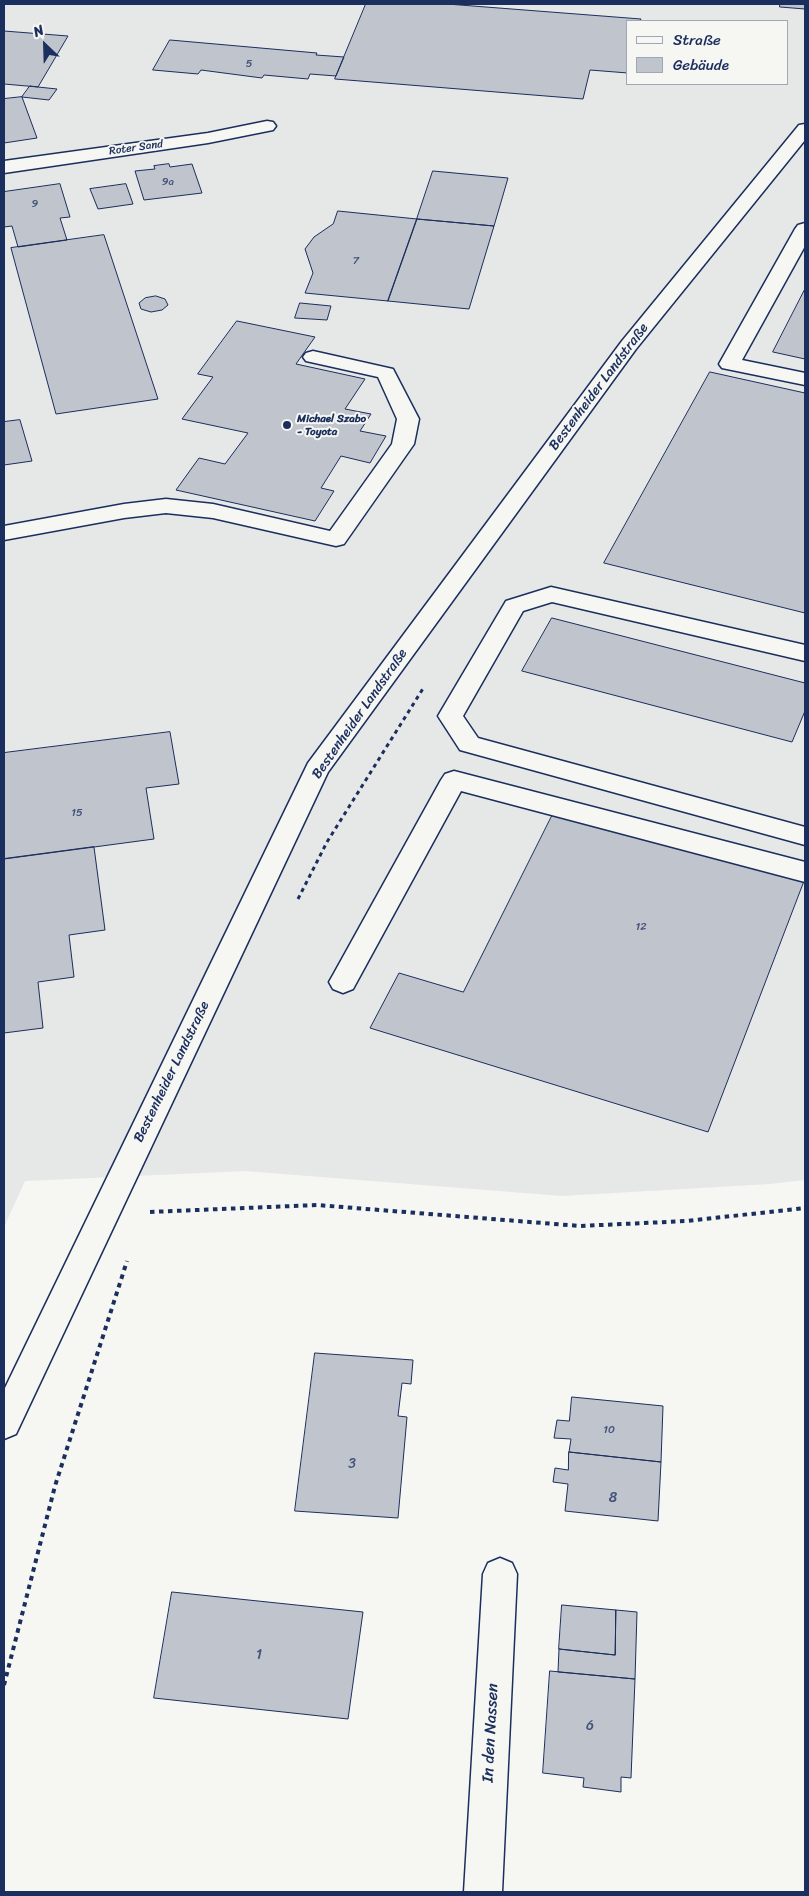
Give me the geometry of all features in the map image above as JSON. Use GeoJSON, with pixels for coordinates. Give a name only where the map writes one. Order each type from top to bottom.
{"type":"FeatureCollection","features":[{"type":"Feature","properties":{"kind":"main road","name":"Roter Sand"},"geometry":{"type":"LineString","coordinates":[[4,167],[208,138],[267,126]]}},
{"type":"Feature","properties":{"kind":"main road","name":"Bestenheider Landstraße"},"geometry":{"type":"LineString","coordinates":[[4,1424],[317,769],[629,345],[805,129]]}},
{"type":"Feature","properties":{"kind":"main road"},"geometry":{"type":"LineString","coordinates":[[805,228],[728,364],[805,379]]}},
{"type":"Feature","properties":{"kind":"main road"},"geometry":{"type":"LineString","coordinates":[[4,533],[124,511],[166,506],[213,511],[336,539],[404,444],[408,419],[386,373],[313,357]]}},
{"type":"Feature","properties":{"kind":"main road"},"geometry":{"type":"LineString","coordinates":[[805,653],[551,594],[514,606],[450,716],[469,744],[805,836]]}},
{"type":"Feature","properties":{"kind":"main road"},"geometry":{"type":"LineString","coordinates":[[343,982],[454,780],[805,872]]}},
{"type":"Feature","properties":{"kind":"main road","name":"In den Nassen"},"geometry":{"type":"LineString","coordinates":[[482,1892],[500,1574]]}},
{"type":"Feature","properties":{"kind":"path"},"geometry":{"type":"LineString","coordinates":[[296,904],[328,842],[426,684]]}},
{"type":"Feature","properties":{"kind":"path"},"geometry":{"type":"LineString","coordinates":[[146,1220],[154,1203]]}},
{"type":"Feature","properties":{"kind":"path"},"geometry":{"type":"LineString","coordinates":[[150,1212],[317,1205],[580,1226],[687,1220],[805,1208]]}},
{"type":"Feature","properties":{"kind":"path"},"geometry":{"type":"LineString","coordinates":[[4,1685],[54,1486],[120,1278],[131,1253]]}},
{"type":"Feature","properties":{"kind":"shaded area"},"geometry":{"type":"Polygon","coordinates":[[[4,4],[805,4],[805,1180],[770,1184],[562,1196],[245,1171],[25,1181],[4,1227],[4,4]]]}},
{"type":"Feature","properties":{"kind":"building"},"geometry":{"type":"Polygon","coordinates":[[[366,4],[447,4],[641,19],[626,20],[626,73],[590,70],[583,99],[335,79],[366,4]]]}},
{"type":"Feature","properties":{"kind":"building"},"geometry":{"type":"Polygon","coordinates":[[[780,4],[805,4],[805,9],[780,7],[780,4]]]}},
{"type":"Feature","properties":{"kind":"building"},"geometry":{"type":"Polygon","coordinates":[[[4,31],[68,36],[38,87],[4,84],[4,31]]]}},
{"type":"Feature","properties":{"kind":"building"},"geometry":{"type":"Polygon","coordinates":[[[170,40],[344,57],[336,76],[310,74],[308,79],[264,75],[262,78],[201,70],[198,74],[153,70],[170,40]]]}},
{"type":"Feature","properties":{"kind":"building"},"geometry":{"type":"Polygon","coordinates":[[[30,86],[57,89],[49,100],[22,97],[30,86]]]}},
{"type":"Feature","properties":{"kind":"building"},"geometry":{"type":"Polygon","coordinates":[[[22,97],[37,138],[4,143],[4,99],[22,97]]]}},
{"type":"Feature","properties":{"kind":"building"},"geometry":{"type":"Polygon","coordinates":[[[169,164],[170,167],[192,164],[202,193],[144,200],[135,171],[155,169],[154,166],[169,164]]]}},
{"type":"Feature","properties":{"kind":"building"},"geometry":{"type":"Polygon","coordinates":[[[433,171],[508,178],[494,226],[417,219],[433,171]]]}},
{"type":"Feature","properties":{"kind":"building"},"geometry":{"type":"Polygon","coordinates":[[[60,184],[70,217],[60,218],[67,240],[18,247],[12,226],[4,227],[4,192],[60,184]]]}},
{"type":"Feature","properties":{"kind":"building"},"geometry":{"type":"Polygon","coordinates":[[[126,184],[133,204],[98,209],[90,189],[126,184]]]}},
{"type":"Feature","properties":{"kind":"building"},"geometry":{"type":"Polygon","coordinates":[[[338,211],[417,219],[388,301],[305,293],[313,273],[305,249],[314,237],[333,224],[338,211]]]}},
{"type":"Feature","properties":{"kind":"building"},"geometry":{"type":"Polygon","coordinates":[[[417,219],[494,226],[469,309],[388,301],[417,219]]]}},
{"type":"Feature","properties":{"kind":"building"},"geometry":{"type":"Polygon","coordinates":[[[104,235],[158,399],[56,414],[11,248],[104,235]]]}},
{"type":"Feature","properties":{"kind":"building"},"geometry":{"type":"Polygon","coordinates":[[[805,289],[805,359],[773,352],[805,289]]]}},
{"type":"Feature","properties":{"kind":"building"},"geometry":{"type":"Polygon","coordinates":[[[156,296],[165,299],[168,305],[162,310],[151,312],[141,309],[139,303],[145,298],[156,296]]]}},
{"type":"Feature","properties":{"kind":"building"},"geometry":{"type":"Polygon","coordinates":[[[300,303],[331,306],[327,320],[295,318],[300,303]]]}},
{"type":"Feature","properties":{"kind":"building","name":"Michael Szabo - Toyota"},"geometry":{"type":"Polygon","coordinates":[[[237,321],[315,337],[296,364],[365,379],[345,409],[371,414],[360,431],[386,436],[370,463],[341,456],[321,488],[334,491],[315,521],[176,490],[199,458],[225,464],[248,433],[182,419],[213,377],[198,374],[237,321]]]}},
{"type":"Feature","properties":{"kind":"building"},"geometry":{"type":"Polygon","coordinates":[[[710,372],[805,393],[805,613],[604,563],[710,372]]]}},
{"type":"Feature","properties":{"kind":"building"},"geometry":{"type":"Polygon","coordinates":[[[20,420],[32,461],[4,465],[4,422],[20,420]]]}},
{"type":"Feature","properties":{"kind":"building"},"geometry":{"type":"Polygon","coordinates":[[[552,618],[805,683],[805,711],[792,742],[522,671],[552,618]]]}},
{"type":"Feature","properties":{"kind":"building"},"geometry":{"type":"Polygon","coordinates":[[[170,732],[179,784],[146,788],[154,839],[4,859],[4,753],[170,732]]]}},
{"type":"Feature","properties":{"kind":"building"},"geometry":{"type":"Polygon","coordinates":[[[554,812],[804,881],[708,1132],[370,1028],[399,973],[463,992],[554,812]]]}},
{"type":"Feature","properties":{"kind":"building"},"geometry":{"type":"Polygon","coordinates":[[[94,847],[105,930],[69,935],[74,977],[38,982],[43,1028],[4,1033],[4,859],[94,847]]]}},
{"type":"Feature","properties":{"kind":"building"},"geometry":{"type":"Polygon","coordinates":[[[315,1353],[413,1360],[411,1384],[402,1383],[398,1416],[407,1417],[398,1518],[295,1511],[315,1353]]]}},
{"type":"Feature","properties":{"kind":"building"},"geometry":{"type":"Polygon","coordinates":[[[572,1397],[663,1406],[661,1462],[569,1452],[571,1439],[554,1438],[557,1420],[569,1421],[572,1397]]]}},
{"type":"Feature","properties":{"kind":"building"},"geometry":{"type":"Polygon","coordinates":[[[569,1452],[661,1462],[658,1521],[565,1511],[568,1484],[553,1482],[555,1468],[568,1470],[569,1452]]]}},
{"type":"Feature","properties":{"kind":"building"},"geometry":{"type":"Polygon","coordinates":[[[172,1592],[363,1612],[348,1719],[154,1698],[172,1592]]]}},
{"type":"Feature","properties":{"kind":"building"},"geometry":{"type":"Polygon","coordinates":[[[562,1605],[616,1610],[615,1655],[559,1649],[562,1605]]]}},
{"type":"Feature","properties":{"kind":"building"},"geometry":{"type":"Polygon","coordinates":[[[616,1610],[637,1612],[635,1679],[558,1672],[559,1649],[615,1655],[616,1610]]]}},
{"type":"Feature","properties":{"kind":"building"},"geometry":{"type":"Polygon","coordinates":[[[550,1671],[635,1679],[631,1778],[621,1777],[621,1792],[583,1787],[584,1778],[543,1773],[550,1671]]]}},
{"type":"Feature","properties":{"kind":"place","name":"Michael Szabo - Toyota"},"geometry":{"type":"Point","coordinates":[287,425]}}]}
